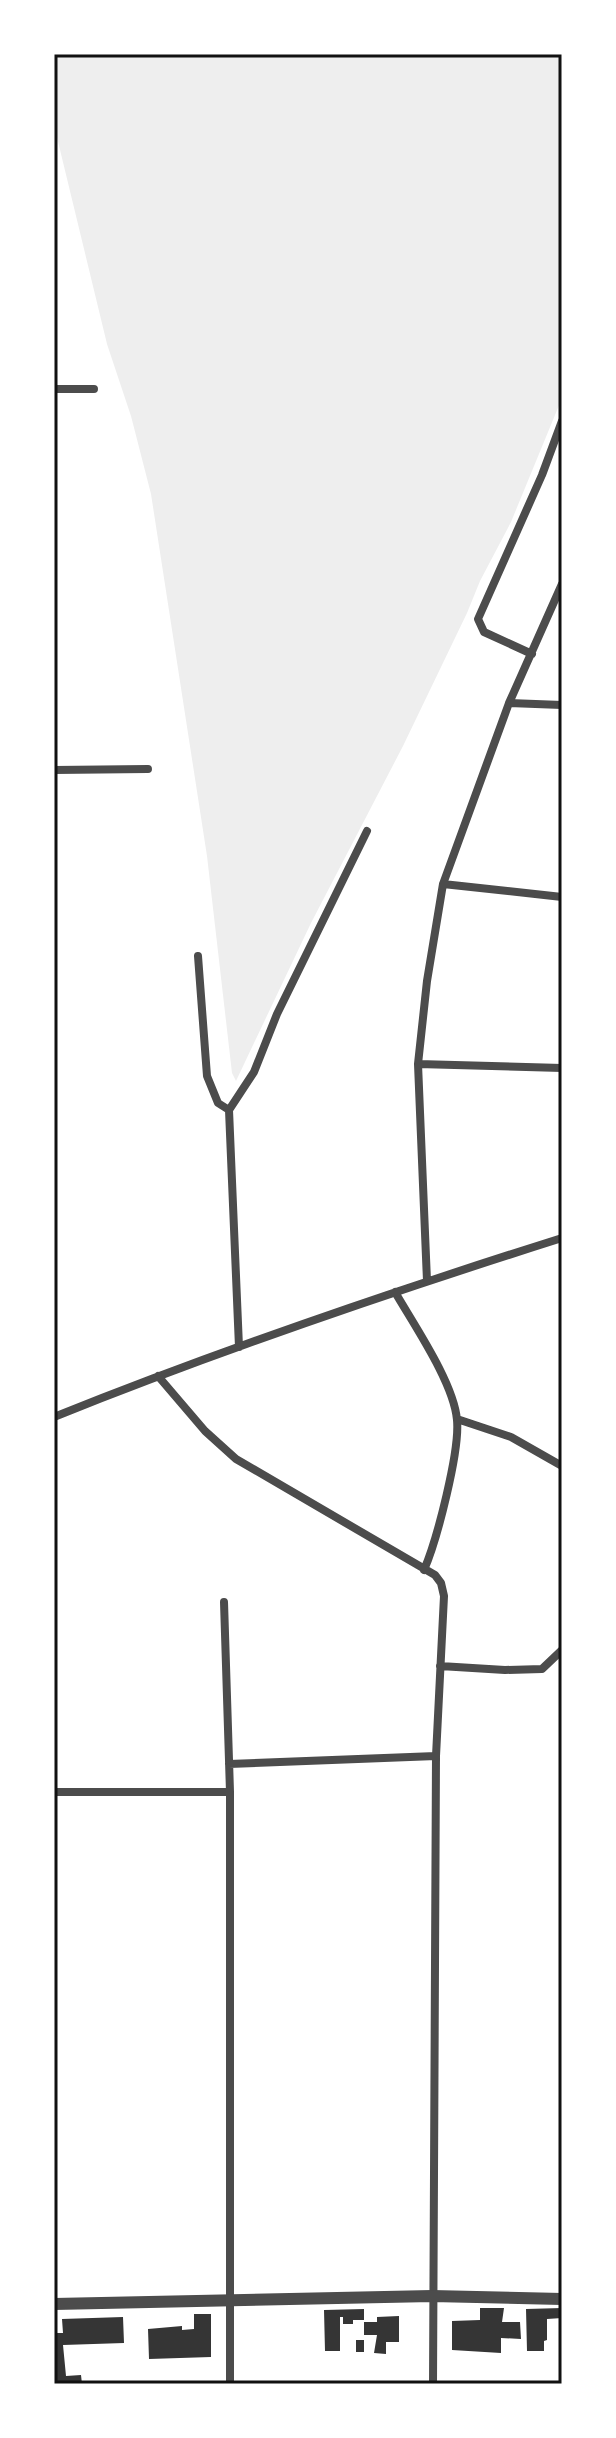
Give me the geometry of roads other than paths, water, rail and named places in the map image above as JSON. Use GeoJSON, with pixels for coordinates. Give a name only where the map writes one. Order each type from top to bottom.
{"type":"FeatureCollection","features":[{"type":"Feature","properties":{"kind":"street"},"geometry":{"type":"LineString","coordinates":[[54,389],[94,389]]}},
{"type":"Feature","properties":{"kind":"street"},"geometry":{"type":"LineString","coordinates":[[532,654],[484,632],[478,619],[542,475],[562,421]]}},
{"type":"Feature","properties":{"kind":"street"},"geometry":{"type":"LineString","coordinates":[[427,1281],[418,1064],[427,981],[443,884],[509,703],[562,584]]}},
{"type":"Feature","properties":{"kind":"street"},"geometry":{"type":"LineString","coordinates":[[509,703],[562,705]]}},
{"type":"Feature","properties":{"kind":"street"},"geometry":{"type":"LineString","coordinates":[[54,770],[148,769]]}},
{"type":"Feature","properties":{"kind":"street"},"geometry":{"type":"LineString","coordinates":[[239,1347],[229,1110],[254,1072],[277,1014],[367,831]]}},
{"type":"Feature","properties":{"kind":"street"},"geometry":{"type":"LineString","coordinates":[[443,884],[562,897]]}},
{"type":"Feature","properties":{"kind":"street"},"geometry":{"type":"LineString","coordinates":[[198,956],[207,1076],[218,1103],[229,1110]]}},
{"type":"Feature","properties":{"kind":"street"},"geometry":{"type":"LineString","coordinates":[[418,1064],[562,1068]]}},
{"type":"Feature","properties":{"kind":"street"},"geometry":{"type":"LineString","coordinates":[[54,1405],[54,1417],[158,1376],[395,1292],[562,1238]]}},
{"type":"Feature","properties":{"kind":"street"},"geometry":{"type":"LineString","coordinates":[[395,1292],[443,1376],[457,1419],[454,1455],[435,1545],[424,1570]]}},
{"type":"Feature","properties":{"kind":"street"},"geometry":{"type":"LineString","coordinates":[[158,1376],[205,1431],[236,1459],[435,1575],[441,1583],[444,1596],[436,1756],[433,2384]]}},
{"type":"Feature","properties":{"kind":"street"},"geometry":{"type":"LineString","coordinates":[[457,1419],[511,1437],[562,1466]]}},
{"type":"Feature","properties":{"kind":"street"},"geometry":{"type":"LineString","coordinates":[[224,1602],[230,1792],[230,2384]]}},
{"type":"Feature","properties":{"kind":"street"},"geometry":{"type":"LineString","coordinates":[[440,1666],[542,1669],[562,1650]]}},
{"type":"Feature","properties":{"kind":"street"},"geometry":{"type":"LineString","coordinates":[[229,1764],[436,1756]]}},
{"type":"Feature","properties":{"kind":"street"},"geometry":{"type":"LineString","coordinates":[[54,1792],[230,1792]]}},
{"type":"Feature","properties":{"kind":"street"},"geometry":{"type":"LineString","coordinates":[[54,2304],[432,2296],[562,2299]]}}]}
